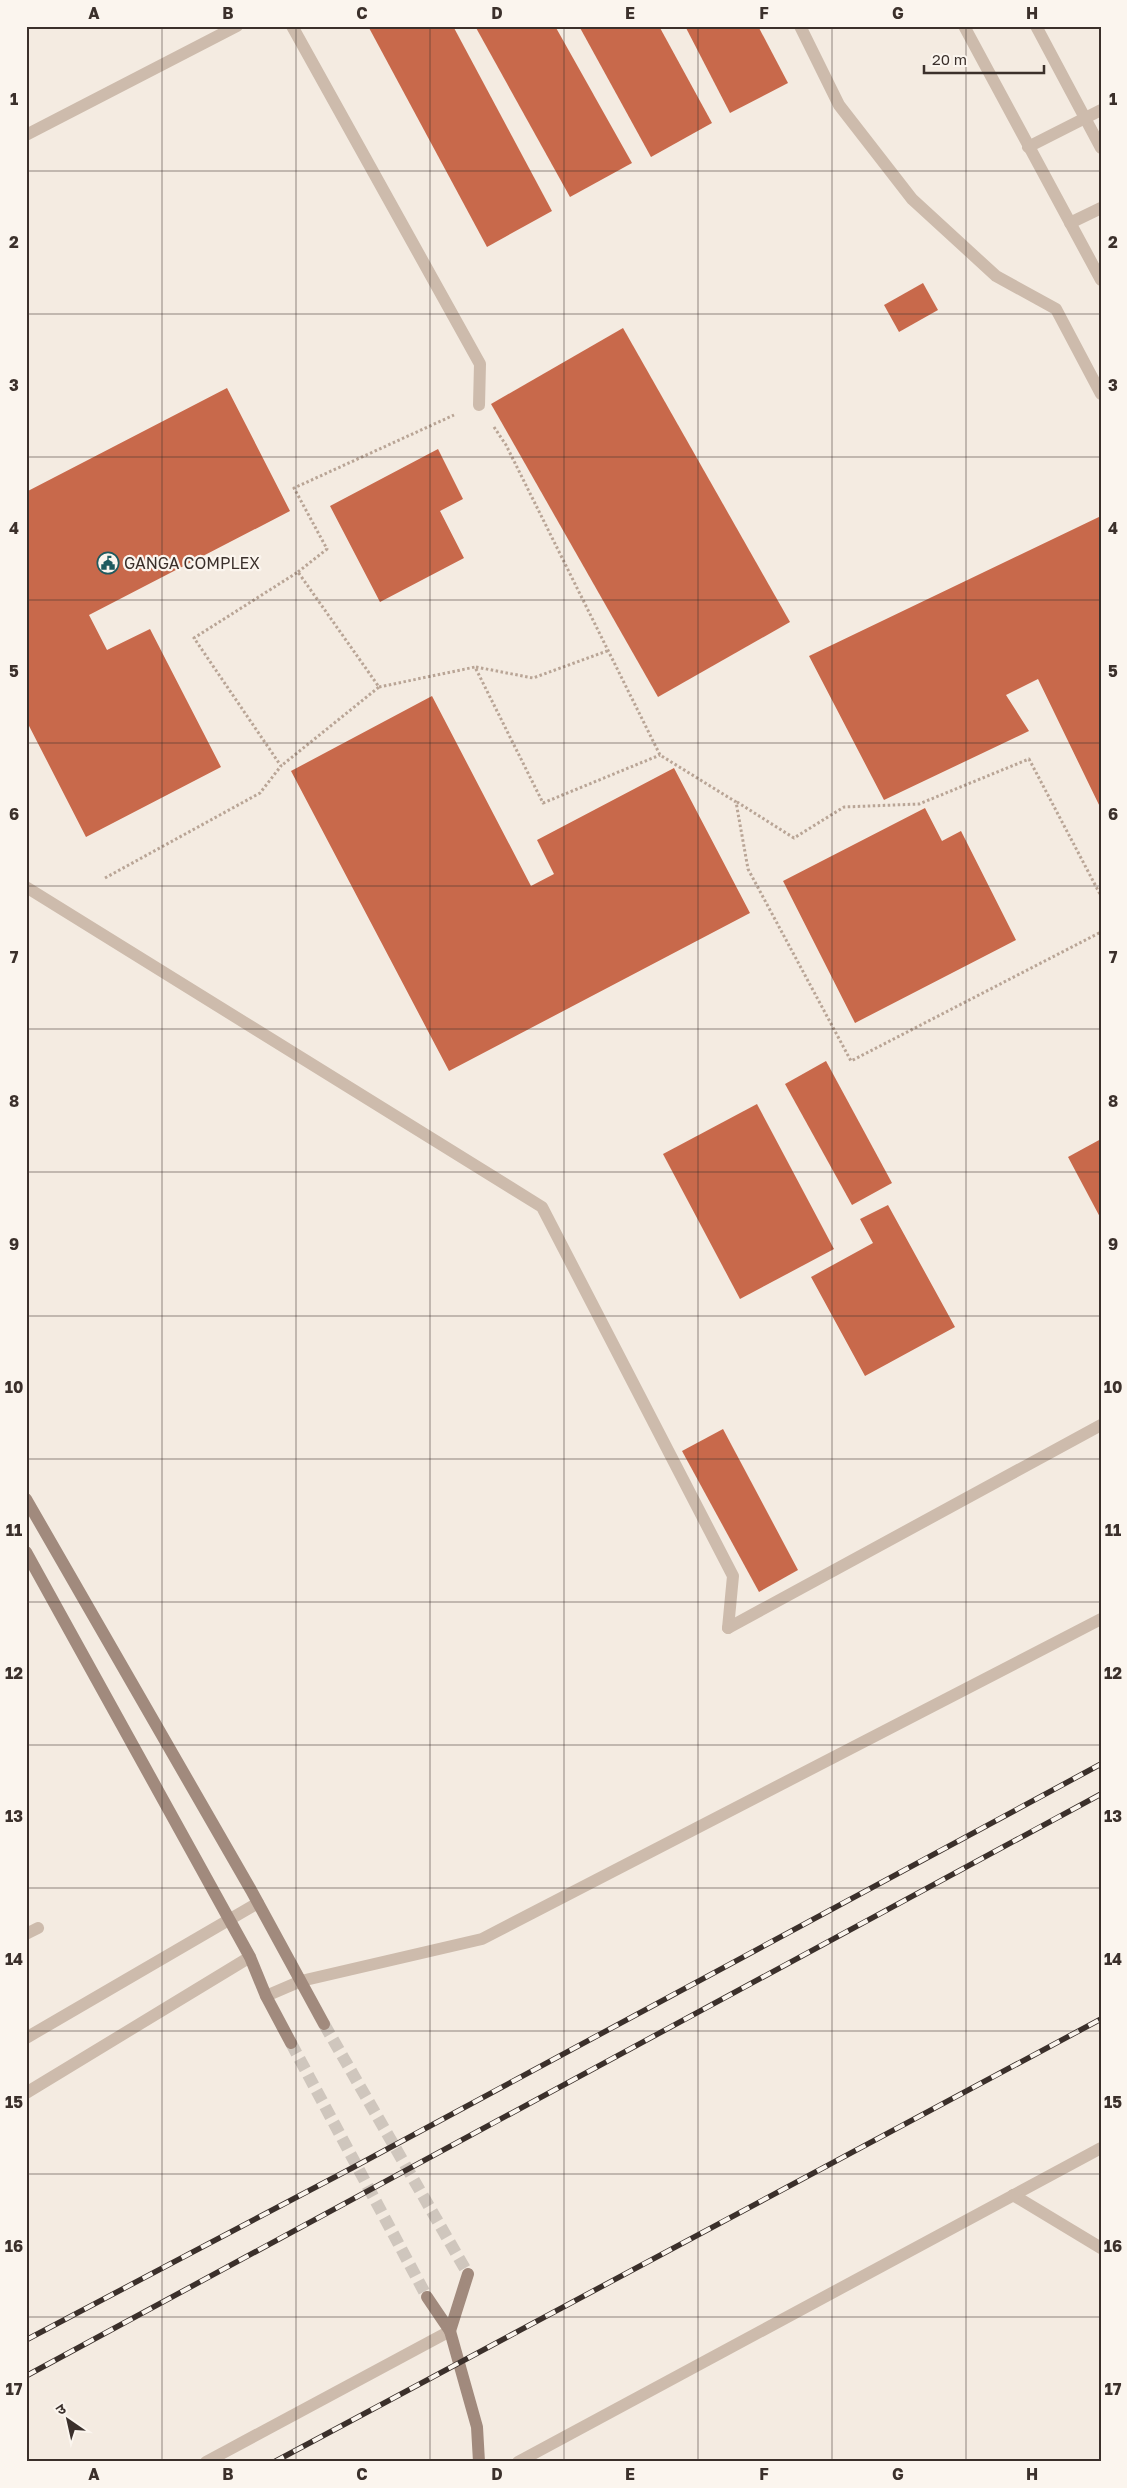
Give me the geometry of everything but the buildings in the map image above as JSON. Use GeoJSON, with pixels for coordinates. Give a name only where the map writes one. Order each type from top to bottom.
{"type":"FeatureCollection","features":[{"type":"Feature","properties":{"kind":"main road"},"geometry":{"type":"LineString","coordinates":[[26,1499],[258,1903],[324,2024]]}},
{"type":"Feature","properties":{"kind":"main road"},"geometry":{"type":"LineString","coordinates":[[26,1552],[250,1958],[266,1996],[291,2044]]}},
{"type":"Feature","properties":{"kind":"main road"},"geometry":{"type":"LineString","coordinates":[[450,2331],[468,2274]]}},
{"type":"Feature","properties":{"kind":"main road"},"geometry":{"type":"LineString","coordinates":[[427,2298],[450,2331],[477,2427],[478,2462]]}},
{"type":"Feature","properties":{"kind":"street"},"geometry":{"type":"LineString","coordinates":[[26,135],[236,26]]}},
{"type":"Feature","properties":{"kind":"street"},"geometry":{"type":"LineString","coordinates":[[292,26],[480,364],[479,405]]}},
{"type":"Feature","properties":{"kind":"street"},"geometry":{"type":"LineString","coordinates":[[800,26],[840,105],[912,199],[996,276],[1056,309],[1101,394]]}},
{"type":"Feature","properties":{"kind":"street"},"geometry":{"type":"LineString","coordinates":[[964,26],[1101,280]]}},
{"type":"Feature","properties":{"kind":"street"},"geometry":{"type":"LineString","coordinates":[[1036,26],[1101,148]]}},
{"type":"Feature","properties":{"kind":"street"},"geometry":{"type":"LineString","coordinates":[[1028,147],[1101,110]]}},
{"type":"Feature","properties":{"kind":"street"},"geometry":{"type":"LineString","coordinates":[[1070,223],[1101,208]]}},
{"type":"Feature","properties":{"kind":"street"},"geometry":{"type":"LineString","coordinates":[[26,887],[542,1207],[733,1576],[728,1628],[1101,1425]]}},
{"type":"Feature","properties":{"kind":"street"},"geometry":{"type":"LineString","coordinates":[[266,1996],[301,1981],[482,1939],[1101,1619]]}},
{"type":"Feature","properties":{"kind":"street"},"geometry":{"type":"LineString","coordinates":[[26,2038],[258,1903]]}},
{"type":"Feature","properties":{"kind":"street"},"geometry":{"type":"LineString","coordinates":[[26,1934],[38,1928]]}},
{"type":"Feature","properties":{"kind":"street"},"geometry":{"type":"LineString","coordinates":[[26,2093],[250,1958]]}},
{"type":"Feature","properties":{"kind":"street"},"geometry":{"type":"LineString","coordinates":[[518,2462],[1101,2148]]}},
{"type":"Feature","properties":{"kind":"street"},"geometry":{"type":"LineString","coordinates":[[1013,2194],[1101,2248]]}},
{"type":"Feature","properties":{"kind":"street"},"geometry":{"type":"LineString","coordinates":[[206,2462],[450,2331]]}},
{"type":"Feature","properties":{"kind":"path"},"geometry":{"type":"LineString","coordinates":[[280,766],[194,638],[298,572],[326,549],[294,488],[437,422],[479,405],[506,445],[660,755],[794,838],[844,807],[919,804],[1029,759],[1101,896]]}},
{"type":"Feature","properties":{"kind":"path"},"geometry":{"type":"LineString","coordinates":[[298,572],[379,687]]}},
{"type":"Feature","properties":{"kind":"path"},"geometry":{"type":"LineString","coordinates":[[105,878],[260,793],[280,766],[379,687],[475,667],[533,678],[607,651]]}},
{"type":"Feature","properties":{"kind":"path"},"geometry":{"type":"LineString","coordinates":[[475,667],[543,803],[660,755]]}},
{"type":"Feature","properties":{"kind":"path"},"geometry":{"type":"LineString","coordinates":[[736,802],[748,870],[851,1061],[1101,932]]}},
{"type":"Feature","properties":{"kind":"tunnel"},"geometry":{"type":"LineString","coordinates":[[324,2024],[468,2274]]}},
{"type":"Feature","properties":{"kind":"tunnel"},"geometry":{"type":"LineString","coordinates":[[291,2043],[427,2297]]}},
{"type":"Feature","properties":{"kind":"railway"},"geometry":{"type":"LineString","coordinates":[[26,2340],[352,2168],[1101,1764]]}},
{"type":"Feature","properties":{"kind":"railway"},"geometry":{"type":"LineString","coordinates":[[26,2376],[1101,1794]]}},
{"type":"Feature","properties":{"kind":"railway"},"geometry":{"type":"LineString","coordinates":[[274,2462],[1101,2019]]}},
{"type":"Feature","properties":{"kind":"place","name":"GANGA COMPLEX"},"geometry":{"type":"Point","coordinates":[108,563]}}]}
